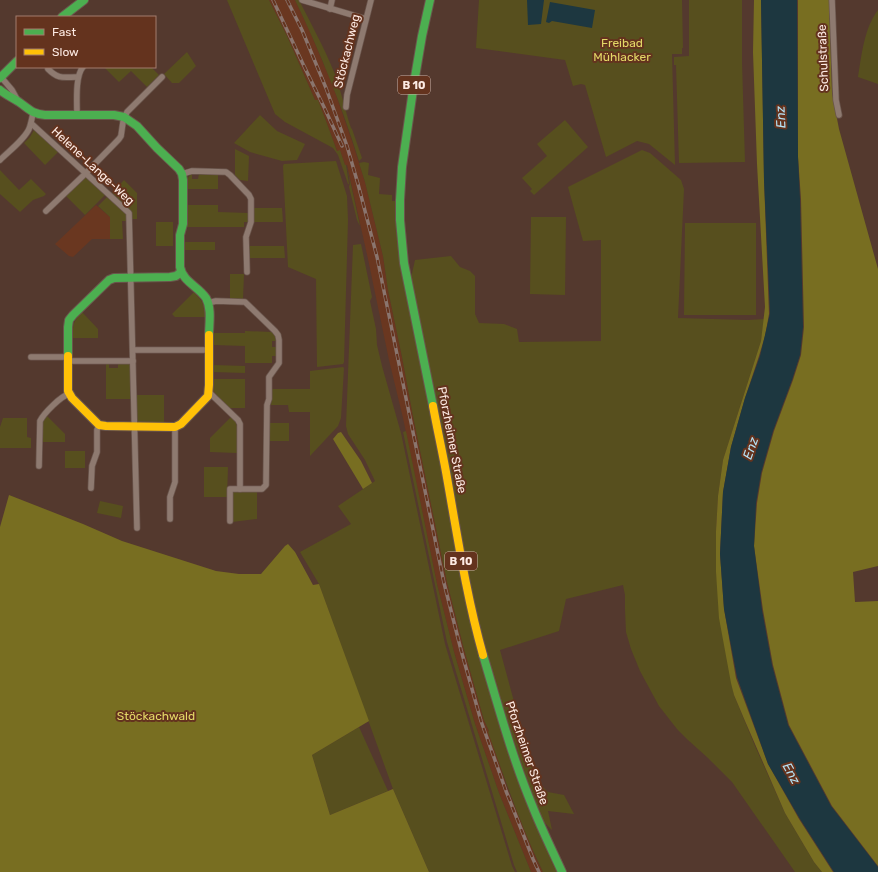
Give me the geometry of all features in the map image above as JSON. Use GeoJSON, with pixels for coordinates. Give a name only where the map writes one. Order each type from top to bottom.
{"type":"FeatureCollection","features":[{"type":"Feature","properties":{"kind":"main road"},"geometry":{"type":"LineString","coordinates":[[63,16],[84,0]]}},
{"type":"Feature","properties":{"kind":"main road","name":"Pforzheimer Straße"},"geometry":{"type":"LineString","coordinates":[[430,0],[416,71],[402,167],[400,220],[404,263],[446,471],[463,570],[479,640],[516,763],[543,832],[562,872]]}},
{"type":"Feature","properties":{"kind":"main road"},"geometry":{"type":"LineString","coordinates":[[1,77],[16,62]]}},
{"type":"Feature","properties":{"kind":"main road"},"geometry":{"type":"LineString","coordinates":[[0,90],[34,113],[45,115],[114,115],[124,117],[137,126],[179,169],[182,174],[183,222],[180,235],[180,267],[184,277],[205,298],[210,309],[209,392],[206,399],[181,424],[175,427],[99,425],[69,394],[68,324],[71,318],[108,280],[117,277],[170,277],[176,276],[181,272]]}},
{"type":"Feature","properties":{"kind":"street"},"geometry":{"type":"LineString","coordinates":[[302,0],[366,19]]}},
{"type":"Feature","properties":{"kind":"street"},"geometry":{"type":"LineString","coordinates":[[330,9],[332,0]]}},
{"type":"Feature","properties":{"kind":"street","name":"Stöckachweg"},"geometry":{"type":"LineString","coordinates":[[346,107],[366,19],[372,0]]}},
{"type":"Feature","properties":{"kind":"street","name":"Schulstraße"},"geometry":{"type":"LineString","coordinates":[[832,0],[836,100],[839,115]]}},
{"type":"Feature","properties":{"kind":"street"},"geometry":{"type":"LineString","coordinates":[[77,115],[78,77],[82,68]]}},
{"type":"Feature","properties":{"kind":"street"},"geometry":{"type":"LineString","coordinates":[[48,69],[57,76],[78,77]]}},
{"type":"Feature","properties":{"kind":"street"},"geometry":{"type":"LineString","coordinates":[[1,77],[12,90],[20,103]]}},
{"type":"Feature","properties":{"kind":"street"},"geometry":{"type":"LineString","coordinates":[[46,211],[120,139],[126,112],[162,77]]}},
{"type":"Feature","properties":{"kind":"street"},"geometry":{"type":"LineString","coordinates":[[0,160],[24,136],[31,124],[34,113]]}},
{"type":"Feature","properties":{"kind":"street","name":"Helene-Lange-Weg"},"geometry":{"type":"LineString","coordinates":[[31,124],[129,213],[137,528]]}},
{"type":"Feature","properties":{"kind":"street"},"geometry":{"type":"LineString","coordinates":[[182,174],[192,171],[226,172],[249,195],[251,199],[251,222],[246,237],[247,272]]}},
{"type":"Feature","properties":{"kind":"street"},"geometry":{"type":"LineString","coordinates":[[208,303],[216,301],[245,302],[275,331],[279,340],[279,363],[269,377],[269,399],[267,405],[266,485],[262,489],[230,489],[230,520]]}},
{"type":"Feature","properties":{"kind":"street"},"geometry":{"type":"LineString","coordinates":[[133,350],[210,350]]}},
{"type":"Feature","properties":{"kind":"street"},"geometry":{"type":"LineString","coordinates":[[31,357],[133,361]]}},
{"type":"Feature","properties":{"kind":"street"},"geometry":{"type":"LineString","coordinates":[[209,392],[238,420],[240,424],[240,489]]}},
{"type":"Feature","properties":{"kind":"street"},"geometry":{"type":"LineString","coordinates":[[39,466],[40,421],[62,397],[69,394]]}},
{"type":"Feature","properties":{"kind":"street"},"geometry":{"type":"LineString","coordinates":[[91,488],[92,466],[97,452],[97,430],[99,425]]}},
{"type":"Feature","properties":{"kind":"street"},"geometry":{"type":"LineString","coordinates":[[170,519],[170,497],[175,482],[175,427]]}},
{"type":"Feature","properties":{"kind":"shaded area"},"geometry":{"type":"Polygon","coordinates":[[[269,0],[295,0],[333,86],[365,182],[383,256],[388,290],[447,582],[464,649],[484,720],[508,790],[543,872],[531,872],[499,793],[475,724],[454,652],[437,584],[403,418],[347,165],[345,165],[340,151],[337,151],[321,108],[315,100],[287,36],[269,0]]]}},
{"type":"Feature","properties":{"kind":"shaded area"},"geometry":{"type":"Polygon","coordinates":[[[96,205],[110,217],[110,239],[92,239],[73,257],[69,256],[55,244],[96,205]]]}},
{"type":"Feature","properties":{"kind":"green space"},"geometry":{"type":"Polygon","coordinates":[[[227,0],[269,0],[287,36],[315,100],[318,100],[337,151],[340,150],[346,165],[349,184],[338,155],[333,148],[285,122],[275,114],[227,0]]]}},
{"type":"Feature","properties":{"kind":"green space"},"geometry":{"type":"Polygon","coordinates":[[[295,0],[299,0],[334,72],[362,158],[359,161],[330,79],[295,0]]]}},
{"type":"Feature","properties":{"kind":"green space","name":"Freibad Mühlacker"},"geometry":{"type":"Polygon","coordinates":[[[479,0],[682,0],[682,54],[672,54],[675,165],[649,144],[637,141],[606,157],[585,85],[581,84],[573,86],[565,60],[476,48],[479,0]]]}},
{"type":"Feature","properties":{"kind":"green space"},"geometry":{"type":"Polygon","coordinates":[[[689,0],[742,0],[745,162],[679,163],[676,65],[674,65],[674,57],[689,56],[689,0]]]}},
{"type":"Feature","properties":{"kind":"green space"},"geometry":{"type":"Polygon","coordinates":[[[754,0],[761,0],[764,180],[769,314],[765,336],[731,447],[723,492],[720,554],[724,609],[736,678],[768,764],[799,819],[833,872],[822,872],[814,862],[785,813],[734,695],[719,618],[716,572],[716,531],[718,496],[723,460],[761,341],[765,307],[757,164],[753,52],[754,0]]]}},
{"type":"Feature","properties":{"kind":"green space"},"geometry":{"type":"Polygon","coordinates":[[[798,0],[829,0],[832,93],[839,129],[878,269],[878,566],[853,572],[855,602],[878,601],[878,866],[832,806],[789,725],[773,665],[763,610],[754,546],[757,503],[762,473],[774,431],[801,355],[804,327],[801,199],[798,157],[798,0]]]}},
{"type":"Feature","properties":{"kind":"green space"},"geometry":{"type":"Polygon","coordinates":[[[878,10],[878,84],[858,77],[862,50],[867,33],[873,17],[878,10]]]}},
{"type":"Feature","properties":{"kind":"green space"},"geometry":{"type":"Polygon","coordinates":[[[187,52],[196,66],[179,83],[172,83],[164,74],[187,52]]]}},
{"type":"Feature","properties":{"kind":"green space"},"geometry":{"type":"Polygon","coordinates":[[[105,68],[152,68],[159,75],[147,87],[131,71],[119,82],[105,68]]]}},
{"type":"Feature","properties":{"kind":"green space"},"geometry":{"type":"Polygon","coordinates":[[[260,115],[277,131],[305,144],[297,160],[282,161],[250,152],[234,143],[260,115]]]}},
{"type":"Feature","properties":{"kind":"green space"},"geometry":{"type":"Polygon","coordinates":[[[565,120],[588,147],[534,195],[530,191],[532,189],[522,178],[547,156],[537,144],[565,120]]]}},
{"type":"Feature","properties":{"kind":"green space"},"geometry":{"type":"Polygon","coordinates":[[[34,130],[58,152],[45,165],[24,143],[34,130]]]}},
{"type":"Feature","properties":{"kind":"green space"},"geometry":{"type":"Polygon","coordinates":[[[235,149],[249,156],[248,181],[240,180],[235,175],[235,149]]]}},
{"type":"Feature","properties":{"kind":"green space"},"geometry":{"type":"Polygon","coordinates":[[[642,150],[650,153],[681,180],[684,189],[678,318],[764,319],[761,341],[723,460],[718,496],[716,572],[734,695],[785,813],[814,862],[822,872],[795,872],[732,782],[677,729],[659,706],[640,671],[631,649],[626,632],[625,595],[623,585],[566,599],[559,631],[500,650],[535,779],[548,792],[564,795],[574,814],[548,811],[552,830],[542,820],[531,792],[498,694],[483,640],[415,302],[411,278],[415,260],[451,256],[460,267],[470,271],[475,276],[475,314],[479,323],[504,324],[517,329],[519,342],[601,341],[601,240],[583,241],[568,187],[642,150]]]}},
{"type":"Feature","properties":{"kind":"green space"},"geometry":{"type":"Polygon","coordinates":[[[336,161],[347,196],[348,220],[344,362],[343,364],[317,367],[316,279],[288,267],[283,166],[284,164],[336,161]]]}},
{"type":"Feature","properties":{"kind":"green space"},"geometry":{"type":"Polygon","coordinates":[[[359,163],[369,163],[368,175],[380,178],[379,194],[392,195],[392,201],[395,201],[397,239],[400,258],[475,642],[507,749],[557,872],[543,872],[528,838],[488,732],[489,731],[484,720],[464,649],[447,582],[388,290],[383,256],[359,163]]]}},
{"type":"Feature","properties":{"kind":"green space"},"geometry":{"type":"Polygon","coordinates":[[[347,166],[360,226],[357,220],[349,187],[350,183],[347,166]]]}},
{"type":"Feature","properties":{"kind":"green space"},"geometry":{"type":"Polygon","coordinates":[[[0,170],[19,190],[31,179],[46,194],[33,200],[20,212],[0,194],[0,170]]]}},
{"type":"Feature","properties":{"kind":"green space"},"geometry":{"type":"Polygon","coordinates":[[[191,174],[192,179],[198,179],[199,174],[218,174],[218,189],[187,189],[187,179],[191,174]]]}},
{"type":"Feature","properties":{"kind":"green space"},"geometry":{"type":"Polygon","coordinates":[[[85,177],[105,195],[85,215],[66,196],[85,177]]]}},
{"type":"Feature","properties":{"kind":"green space"},"geometry":{"type":"Polygon","coordinates":[[[124,180],[137,193],[137,219],[132,219],[132,212],[112,193],[124,180]]]}},
{"type":"Feature","properties":{"kind":"green space"},"geometry":{"type":"Polygon","coordinates":[[[107,197],[127,214],[127,221],[122,221],[123,239],[110,239],[110,217],[98,206],[107,197]]]}},
{"type":"Feature","properties":{"kind":"green space"},"geometry":{"type":"Polygon","coordinates":[[[187,205],[218,205],[218,212],[248,213],[248,222],[244,222],[244,227],[187,227],[187,205]]]}},
{"type":"Feature","properties":{"kind":"green space"},"geometry":{"type":"Polygon","coordinates":[[[254,208],[282,208],[283,222],[253,222],[254,208]]]}},
{"type":"Feature","properties":{"kind":"green space"},"geometry":{"type":"Polygon","coordinates":[[[531,217],[566,217],[565,295],[530,294],[531,217]]]}},
{"type":"Feature","properties":{"kind":"green space"},"geometry":{"type":"Polygon","coordinates":[[[156,222],[173,222],[173,246],[156,246],[156,222]]]}},
{"type":"Feature","properties":{"kind":"green space"},"geometry":{"type":"Polygon","coordinates":[[[685,223],[756,223],[756,315],[684,315],[685,223]]]}},
{"type":"Feature","properties":{"kind":"green space"},"geometry":{"type":"Polygon","coordinates":[[[184,242],[215,242],[215,250],[184,250],[184,242]]]}},
{"type":"Feature","properties":{"kind":"green space"},"geometry":{"type":"Polygon","coordinates":[[[361,244],[372,297],[370,301],[376,329],[377,345],[401,433],[445,644],[515,872],[429,872],[393,789],[319,584],[300,552],[351,524],[338,506],[375,481],[365,460],[348,434],[346,426],[353,245],[361,244]]]}},
{"type":"Feature","properties":{"kind":"green space"},"geometry":{"type":"Polygon","coordinates":[[[249,246],[284,246],[285,258],[249,258],[249,246]]]}},
{"type":"Feature","properties":{"kind":"green space"},"geometry":{"type":"Polygon","coordinates":[[[230,274],[244,274],[243,299],[230,299],[230,274]]]}},
{"type":"Feature","properties":{"kind":"green space"},"geometry":{"type":"Polygon","coordinates":[[[194,292],[203,303],[205,317],[175,317],[172,314],[194,292]]]}},
{"type":"Feature","properties":{"kind":"green space"},"geometry":{"type":"Polygon","coordinates":[[[82,312],[98,329],[98,338],[72,338],[74,324],[82,312]]]}},
{"type":"Feature","properties":{"kind":"green space"},"geometry":{"type":"Polygon","coordinates":[[[245,331],[272,332],[275,335],[276,341],[272,341],[272,347],[276,347],[276,356],[272,356],[272,363],[245,363],[245,346],[214,345],[214,333],[245,333],[245,331]]]}},
{"type":"Feature","properties":{"kind":"green space"},"geometry":{"type":"Polygon","coordinates":[[[106,364],[109,364],[109,368],[118,368],[118,364],[130,364],[131,399],[106,399],[106,364]]]}},
{"type":"Feature","properties":{"kind":"green space"},"geometry":{"type":"Polygon","coordinates":[[[213,365],[245,366],[245,373],[213,372],[213,365]]]}},
{"type":"Feature","properties":{"kind":"green space"},"geometry":{"type":"Polygon","coordinates":[[[343,367],[341,418],[338,426],[310,456],[310,412],[289,412],[288,405],[271,405],[272,389],[310,389],[310,371],[343,367]]]}},
{"type":"Feature","properties":{"kind":"green space"},"geometry":{"type":"Polygon","coordinates":[[[213,379],[245,379],[245,408],[229,408],[214,392],[213,379]]]}},
{"type":"Feature","properties":{"kind":"green space"},"geometry":{"type":"Polygon","coordinates":[[[137,395],[164,395],[164,423],[137,423],[137,395]]]}},
{"type":"Feature","properties":{"kind":"green space"},"geometry":{"type":"Polygon","coordinates":[[[47,416],[65,434],[65,442],[42,442],[42,422],[47,416]]]}},
{"type":"Feature","properties":{"kind":"green space"},"geometry":{"type":"Polygon","coordinates":[[[231,417],[236,422],[237,427],[237,453],[210,452],[210,438],[231,417]]]}},
{"type":"Feature","properties":{"kind":"green space"},"geometry":{"type":"Polygon","coordinates":[[[3,418],[27,418],[27,437],[31,438],[31,448],[0,448],[0,427],[3,418]]]}},
{"type":"Feature","properties":{"kind":"green space"},"geometry":{"type":"Polygon","coordinates":[[[269,423],[289,423],[289,441],[269,441],[269,423]]]}},
{"type":"Feature","properties":{"kind":"green space"},"geometry":{"type":"Polygon","coordinates":[[[406,431],[437,584],[454,652],[475,724],[499,793],[531,872],[517,872],[514,865],[447,642],[403,432],[406,431]]]}},
{"type":"Feature","properties":{"kind":"green space"},"geometry":{"type":"Polygon","coordinates":[[[341,432],[361,461],[372,483],[363,489],[333,439],[338,433],[341,432]]]}},
{"type":"Feature","properties":{"kind":"green space"},"geometry":{"type":"Polygon","coordinates":[[[65,451],[85,451],[85,468],[65,468],[65,451]]]}},
{"type":"Feature","properties":{"kind":"green space"},"geometry":{"type":"Polygon","coordinates":[[[204,467],[228,467],[227,497],[204,497],[204,467]]]}},
{"type":"Feature","properties":{"kind":"green space"},"geometry":{"type":"Polygon","coordinates":[[[232,491],[257,491],[257,519],[232,522],[232,491]]]}},
{"type":"Feature","properties":{"kind":"green space","name":"Stöckachwald"},"geometry":{"type":"Polygon","coordinates":[[[9,495],[122,541],[216,571],[239,574],[261,574],[288,544],[295,552],[313,585],[319,584],[369,721],[312,755],[330,815],[393,789],[429,872],[0,872],[0,527],[9,495]]]}},
{"type":"Feature","properties":{"kind":"green space"},"geometry":{"type":"Polygon","coordinates":[[[100,501],[123,506],[121,518],[97,513],[100,501]]]}},
{"type":"Feature","properties":{"kind":"green space"},"geometry":{"type":"Polygon","coordinates":[[[359,727],[388,791],[330,815],[312,755],[359,727]]]}},
{"type":"Feature","properties":{"kind":"water"},"geometry":{"type":"Polygon","coordinates":[[[527,0],[544,0],[541,24],[528,25],[527,0]]]}},
{"type":"Feature","properties":{"kind":"water","name":"Enz"},"geometry":{"type":"Polygon","coordinates":[[[761,0],[797,0],[798,157],[803,327],[800,355],[773,431],[761,473],[756,503],[754,546],[762,610],[772,665],[788,725],[831,806],[878,867],[878,872],[834,872],[800,819],[768,764],[737,677],[724,609],[720,554],[723,492],[731,447],[745,398],[760,356],[770,313],[764,180],[761,0]]]}},
{"type":"Feature","properties":{"kind":"water"},"geometry":{"type":"Polygon","coordinates":[[[550,2],[595,10],[592,28],[552,21],[549,23],[546,22],[550,2]]]}},
{"type":"Feature","properties":{"kind":"railway"},"geometry":{"type":"LineString","coordinates":[[273,0],[342,146]]}},
{"type":"Feature","properties":{"kind":"railway"},"geometry":{"type":"LineString","coordinates":[[287,0],[302,30],[326,88],[347,146],[358,184],[377,257],[444,583],[461,650],[481,721],[506,791],[539,872]]}},
{"type":"Feature","properties":{"kind":"traffic: fast"},"geometry":{"type":"LineString","coordinates":[[63,16],[84,0]]}},
{"type":"Feature","properties":{"kind":"traffic: fast"},"geometry":{"type":"LineString","coordinates":[[430,0],[414,83],[402,167],[400,220],[404,263],[433,406]]}},
{"type":"Feature","properties":{"kind":"traffic: fast"},"geometry":{"type":"LineString","coordinates":[[0,78],[16,62]]}},
{"type":"Feature","properties":{"kind":"traffic: fast"},"geometry":{"type":"LineString","coordinates":[[0,90],[37,114],[114,115],[124,117],[137,126],[179,169],[183,180],[183,224],[180,235],[180,267],[187,280],[203,294],[208,302],[210,312],[209,335]]}},
{"type":"Feature","properties":{"kind":"traffic: fast"},"geometry":{"type":"LineString","coordinates":[[68,356],[69,320],[109,280],[114,278],[170,277],[176,276],[181,272]]}},
{"type":"Feature","properties":{"kind":"traffic: fast"},"geometry":{"type":"LineString","coordinates":[[483,655],[518,768],[535,814],[562,872]]}},
{"type":"Feature","properties":{"kind":"traffic: slow"},"geometry":{"type":"LineString","coordinates":[[68,356],[68,391],[72,398],[99,425],[175,427],[181,424],[208,396],[209,335]]}},
{"type":"Feature","properties":{"kind":"traffic: slow"},"geometry":{"type":"LineString","coordinates":[[433,406],[467,587],[483,655]]}}]}
